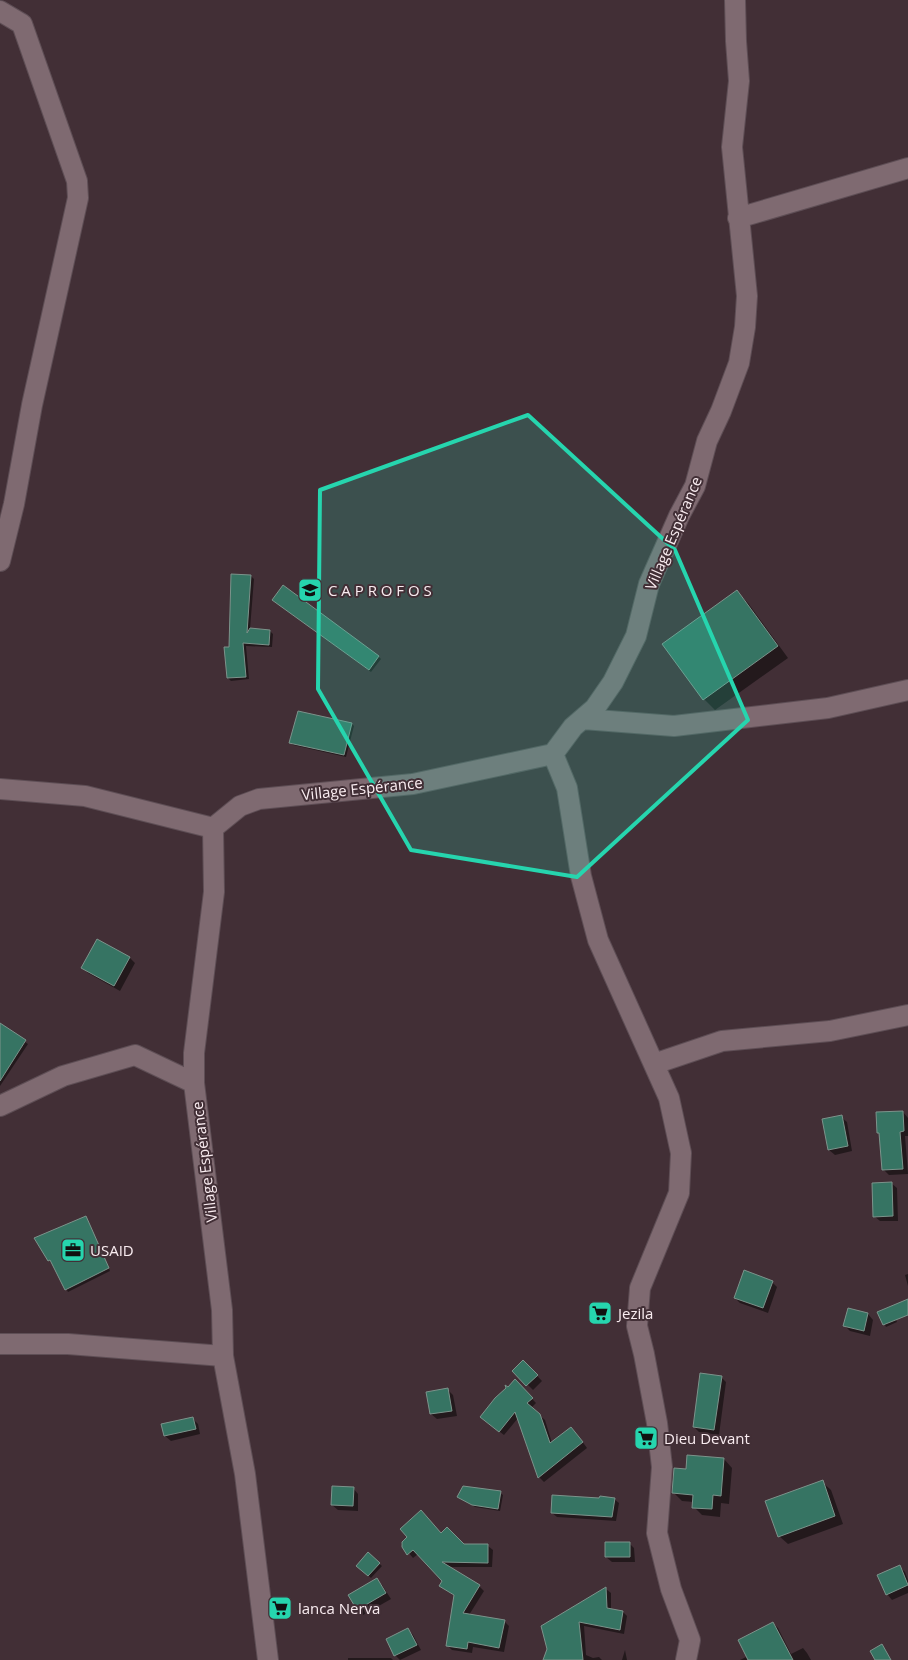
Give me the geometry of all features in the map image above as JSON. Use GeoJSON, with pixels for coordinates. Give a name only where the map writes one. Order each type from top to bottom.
{"type":"FeatureCollection","features":[{"type":"Feature","properties":{"kind":"street","name":"Village Espérance"},"geometry":{"type":"LineString","coordinates":[[268,1660],[245,1474],[223,1356],[222,1310],[194,1083],[194,1053],[214,892],[213,828],[240,806],[259,799],[412,784],[554,754],[574,727],[595,708],[613,682],[636,636],[649,584],[679,516],[695,486],[707,441],[739,363],[745,327],[747,296],[732,147],[739,81],[735,0]]}},
{"type":"Feature","properties":{"kind":"street"},"geometry":{"type":"LineString","coordinates":[[0,11],[22,24],[77,181],[78,198],[32,405],[12,513],[0,561]]}},
{"type":"Feature","properties":{"kind":"street"},"geometry":{"type":"LineString","coordinates":[[738,218],[908,168]]}},
{"type":"Feature","properties":{"kind":"street"},"geometry":{"type":"LineString","coordinates":[[583,719],[674,726],[828,708],[908,690]]}},
{"type":"Feature","properties":{"kind":"street"},"geometry":{"type":"LineString","coordinates":[[554,754],[567,788],[581,876],[598,940],[669,1098],[681,1152],[679,1193],[640,1288],[637,1326],[654,1406],[662,1467],[657,1534],[671,1589],[690,1640],[686,1660]]}},
{"type":"Feature","properties":{"kind":"street"},"geometry":{"type":"LineString","coordinates":[[0,790],[85,796],[213,828]]}},
{"type":"Feature","properties":{"kind":"street"},"geometry":{"type":"LineString","coordinates":[[654,1064],[722,1041],[830,1030],[908,1015]]}},
{"type":"Feature","properties":{"kind":"street"},"geometry":{"type":"LineString","coordinates":[[0,1106],[63,1076],[135,1055],[194,1083]]}},
{"type":"Feature","properties":{"kind":"street"},"geometry":{"type":"LineString","coordinates":[[0,1344],[68,1344],[223,1356]]}},
{"type":"Feature","properties":{"kind":"highlighted area"},"geometry":{"type":"Polygon","coordinates":[[[528,415],[675,550],[748,720],[577,877],[411,850],[318,689],[320,490],[528,415]]]}},
{"type":"Feature","properties":{"kind":"building"},"geometry":{"type":"Polygon","coordinates":[[[231,574],[251,575],[247,633],[250,628],[270,630],[269,645],[243,643],[246,677],[227,678],[224,647],[229,647],[231,574]]]}},
{"type":"Feature","properties":{"kind":"building"},"geometry":{"type":"Polygon","coordinates":[[[283,585],[379,656],[369,670],[272,600],[283,585]]]}},
{"type":"Feature","properties":{"kind":"building"},"geometry":{"type":"Polygon","coordinates":[[[737,590],[778,646],[703,700],[662,644],[737,590]]]}},
{"type":"Feature","properties":{"kind":"building"},"geometry":{"type":"Polygon","coordinates":[[[298,711],[352,723],[344,755],[289,743],[298,711]]]}},
{"type":"Feature","properties":{"kind":"building"},"geometry":{"type":"Polygon","coordinates":[[[97,939],[130,957],[114,986],[81,968],[97,939]]]}},
{"type":"Feature","properties":{"kind":"building"},"geometry":{"type":"Polygon","coordinates":[[[0,1023],[26,1040],[0,1081],[0,1023]]]}},
{"type":"Feature","properties":{"kind":"building"},"geometry":{"type":"Polygon","coordinates":[[[903,1111],[904,1131],[900,1132],[903,1169],[882,1170],[876,1112],[903,1111]]]}},
{"type":"Feature","properties":{"kind":"building"},"geometry":{"type":"Polygon","coordinates":[[[842,1115],[848,1146],[828,1150],[822,1119],[842,1115]]]}},
{"type":"Feature","properties":{"kind":"building"},"geometry":{"type":"Polygon","coordinates":[[[892,1182],[893,1216],[873,1217],[872,1183],[892,1182]]]}},
{"type":"Feature","properties":{"kind":"building"},"geometry":{"type":"Polygon","coordinates":[[[86,1216],[109,1268],[65,1290],[50,1260],[48,1261],[34,1238],[86,1216]]]}},
{"type":"Feature","properties":{"kind":"building"},"geometry":{"type":"Polygon","coordinates":[[[744,1270],[773,1281],[763,1308],[734,1298],[744,1270]]]}},
{"type":"Feature","properties":{"kind":"building"},"geometry":{"type":"Polygon","coordinates":[[[908,1299],[908,1315],[883,1325],[877,1312],[908,1299]]]}},
{"type":"Feature","properties":{"kind":"building"},"geometry":{"type":"Polygon","coordinates":[[[848,1308],[868,1313],[864,1331],[843,1326],[848,1308]]]}},
{"type":"Feature","properties":{"kind":"building"},"geometry":{"type":"Polygon","coordinates":[[[523,1360],[538,1375],[526,1386],[512,1371],[523,1360]]]}},
{"type":"Feature","properties":{"kind":"building"},"geometry":{"type":"Polygon","coordinates":[[[700,1373],[722,1376],[714,1430],[693,1427],[700,1373]]]}},
{"type":"Feature","properties":{"kind":"building"},"geometry":{"type":"Polygon","coordinates":[[[515,1379],[533,1398],[527,1403],[540,1414],[550,1443],[571,1427],[583,1442],[538,1478],[515,1412],[499,1432],[480,1417],[495,1398],[506,1388],[505,1385],[508,1387],[515,1379]]]}},
{"type":"Feature","properties":{"kind":"building"},"geometry":{"type":"Polygon","coordinates":[[[448,1388],[452,1411],[430,1414],[426,1392],[448,1388]]]}},
{"type":"Feature","properties":{"kind":"building"},"geometry":{"type":"Polygon","coordinates":[[[193,1417],[196,1429],[164,1436],[161,1424],[193,1417]]]}},
{"type":"Feature","properties":{"kind":"building"},"geometry":{"type":"Polygon","coordinates":[[[687,1455],[724,1458],[721,1496],[713,1495],[712,1509],[692,1508],[693,1495],[672,1493],[674,1468],[686,1469],[687,1455]]]}},
{"type":"Feature","properties":{"kind":"building"},"geometry":{"type":"Polygon","coordinates":[[[823,1480],[835,1516],[778,1537],[765,1501],[823,1480]]]}},
{"type":"Feature","properties":{"kind":"building"},"geometry":{"type":"Polygon","coordinates":[[[332,1486],[354,1487],[353,1506],[331,1505],[332,1486]]]}},
{"type":"Feature","properties":{"kind":"building"},"geometry":{"type":"Polygon","coordinates":[[[463,1486],[501,1491],[498,1509],[472,1505],[457,1497],[463,1486]]]}},
{"type":"Feature","properties":{"kind":"building"},"geometry":{"type":"Polygon","coordinates":[[[552,1495],[615,1498],[612,1517],[551,1513],[552,1495]]]}},
{"type":"Feature","properties":{"kind":"building"},"geometry":{"type":"Polygon","coordinates":[[[421,1510],[441,1533],[447,1527],[464,1544],[488,1544],[488,1563],[442,1562],[480,1585],[463,1613],[505,1620],[499,1648],[468,1642],[467,1649],[446,1646],[454,1595],[439,1586],[442,1581],[413,1550],[407,1555],[402,1547],[402,1542],[407,1537],[400,1529],[421,1510]]]}},
{"type":"Feature","properties":{"kind":"building"},"geometry":{"type":"Polygon","coordinates":[[[605,1542],[630,1542],[630,1557],[605,1557],[605,1542]]]}},
{"type":"Feature","properties":{"kind":"building"},"geometry":{"type":"Polygon","coordinates":[[[368,1552],[380,1563],[368,1576],[356,1566],[368,1552]]]}},
{"type":"Feature","properties":{"kind":"building"},"geometry":{"type":"Polygon","coordinates":[[[900,1565],[908,1585],[886,1595],[877,1575],[900,1565]]]}},
{"type":"Feature","properties":{"kind":"building"},"geometry":{"type":"Polygon","coordinates":[[[377,1578],[386,1593],[357,1610],[348,1595],[377,1578]]]}},
{"type":"Feature","properties":{"kind":"building"},"geometry":{"type":"Polygon","coordinates":[[[606,1587],[607,1608],[623,1611],[620,1630],[579,1622],[583,1660],[543,1660],[547,1649],[541,1626],[606,1587]]]}},
{"type":"Feature","properties":{"kind":"building"},"geometry":{"type":"Polygon","coordinates":[[[773,1622],[793,1660],[748,1660],[738,1640],[773,1622]]]}},
{"type":"Feature","properties":{"kind":"building"},"geometry":{"type":"Polygon","coordinates":[[[408,1628],[417,1645],[394,1656],[386,1639],[408,1628]]]}},
{"type":"Feature","properties":{"kind":"building"},"geometry":{"type":"Polygon","coordinates":[[[882,1644],[891,1660],[875,1660],[870,1651],[882,1644]]]}},
{"type":"Feature","properties":{"kind":"place","name":"C A P R O F O S"},"geometry":{"type":"Point","coordinates":[310,590]}},
{"type":"Feature","properties":{"kind":"place","name":"USAID"},"geometry":{"type":"Point","coordinates":[73,1250]}},
{"type":"Feature","properties":{"kind":"place","name":"Jezila"},"geometry":{"type":"Point","coordinates":[600,1313]}},
{"type":"Feature","properties":{"kind":"place","name":"Dieu Devant"},"geometry":{"type":"Point","coordinates":[646,1438]}},
{"type":"Feature","properties":{"kind":"place","name":"lanca Nerva"},"geometry":{"type":"Point","coordinates":[280,1608]}}]}
